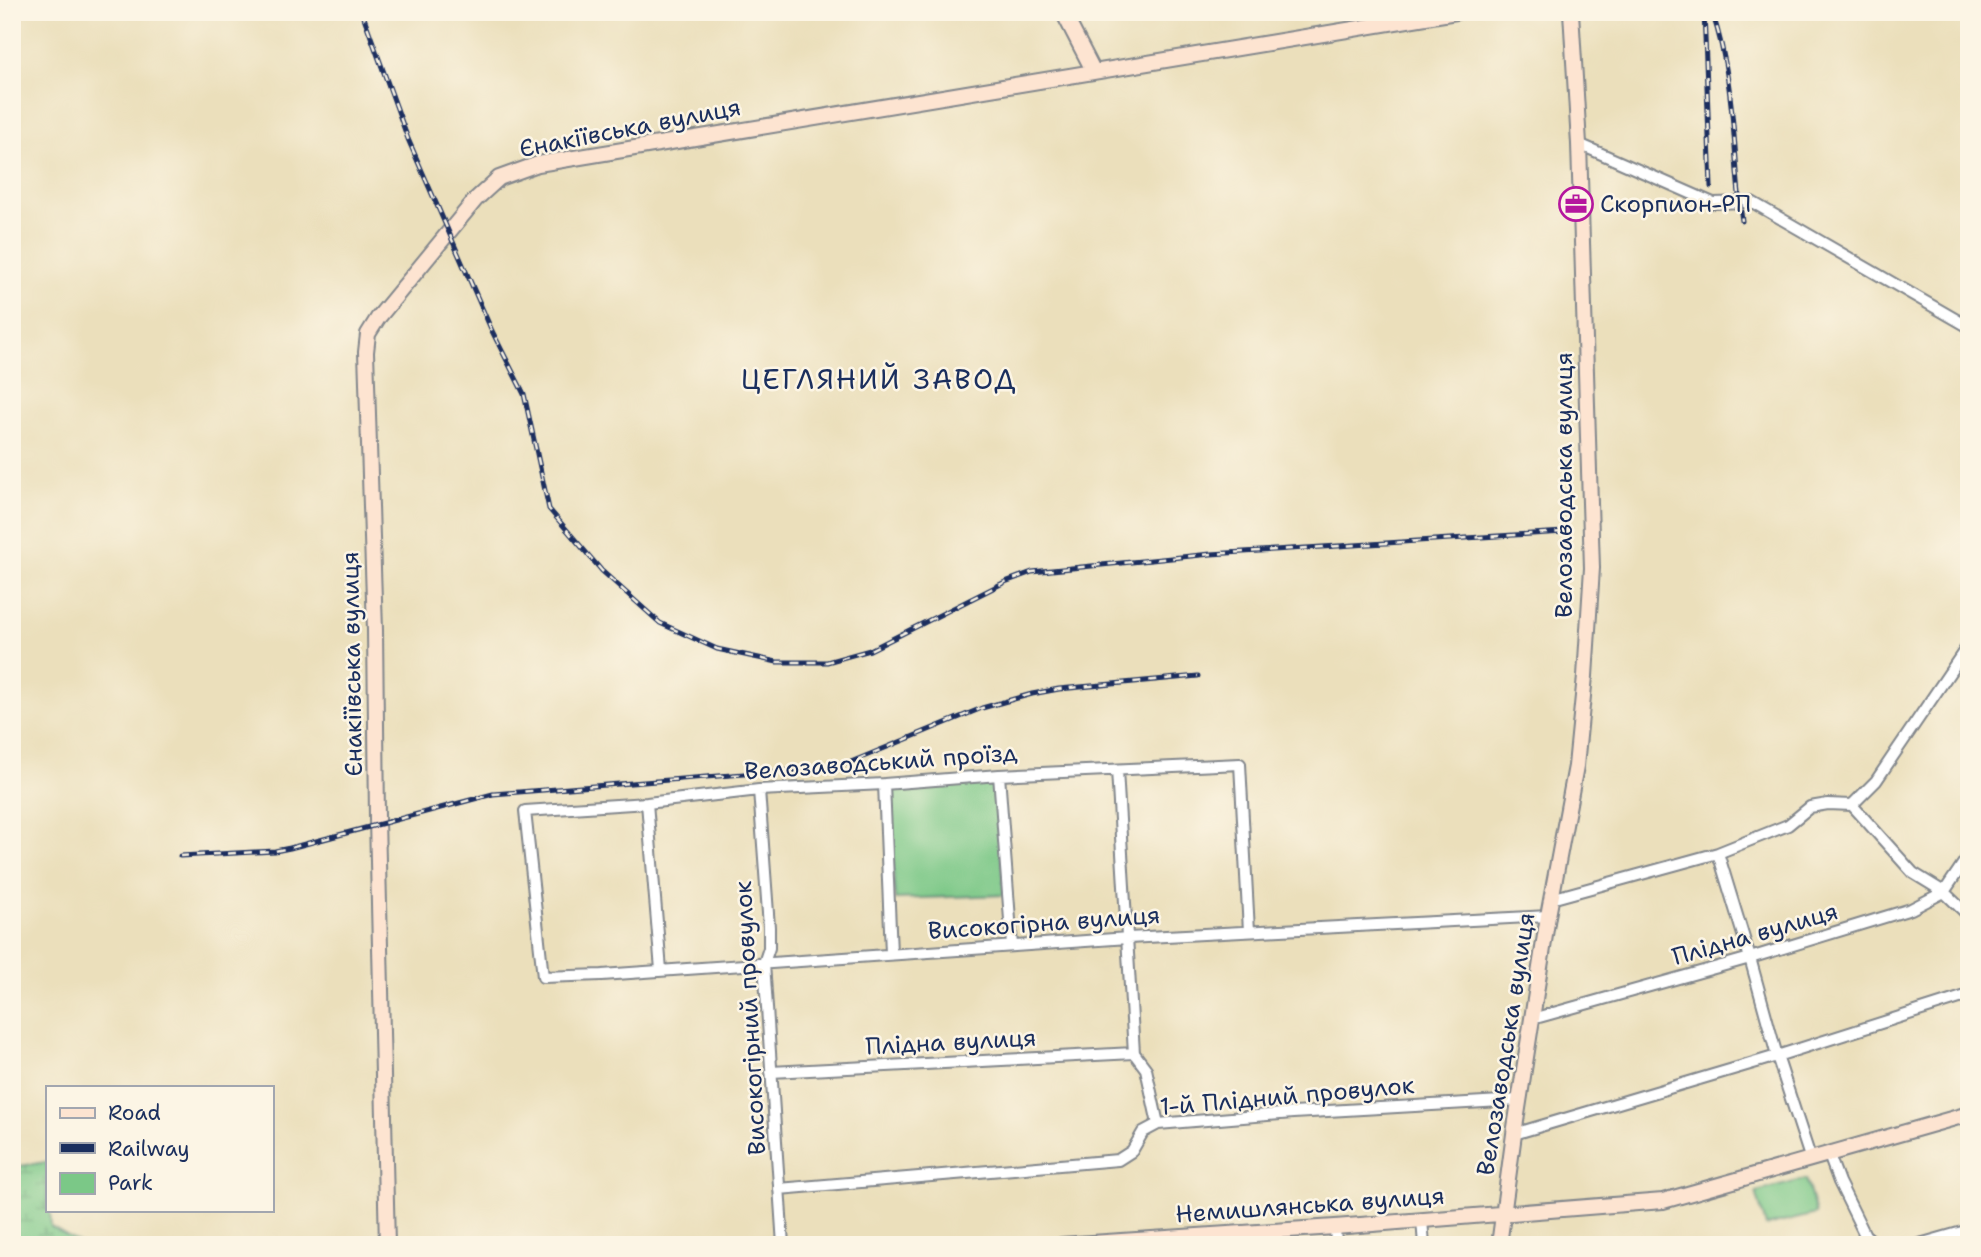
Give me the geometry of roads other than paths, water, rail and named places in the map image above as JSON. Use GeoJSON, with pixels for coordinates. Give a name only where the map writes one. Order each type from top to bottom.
{"type":"FeatureCollection","features":[{"type":"Feature","properties":{"kind":"street"},"geometry":{"type":"LineString","coordinates":[[1063,12],[1094,72]]}},
{"type":"Feature","properties":{"kind":"street","name":"Єнакіївська вулиця"},"geometry":{"type":"LineString","coordinates":[[387,1245],[375,630],[366,352],[368,334],[378,318],[475,199],[499,178],[538,164],[1456,12]]}},
{"type":"Feature","properties":{"kind":"street","name":"Велозаводська вулиця"},"geometry":{"type":"LineString","coordinates":[[1499,1245],[1548,916],[1576,766],[1592,568],[1579,144],[1571,12]]}},
{"type":"Feature","properties":{"kind":"street"},"geometry":{"type":"LineString","coordinates":[[1579,144],[1713,203],[1752,202],[1969,327]]}},
{"type":"Feature","properties":{"kind":"street"},"geometry":{"type":"LineString","coordinates":[[1551,899],[1718,853],[1788,825],[1810,807],[1852,804],[1876,781],[1969,644]]}},
{"type":"Feature","properties":{"kind":"street","name":"Велозаводський проїзд"},"geometry":{"type":"LineString","coordinates":[[543,977],[525,811],[647,803],[758,790],[1240,764],[1249,931]]}},
{"type":"Feature","properties":{"kind":"street"},"geometry":{"type":"LineString","coordinates":[[1118,770],[1134,1053],[1146,1069],[1158,1124]]}},
{"type":"Feature","properties":{"kind":"street"},"geometry":{"type":"LineString","coordinates":[[999,775],[1012,946]]}},
{"type":"Feature","properties":{"kind":"street"},"geometry":{"type":"LineString","coordinates":[[884,784],[891,953]]}},
{"type":"Feature","properties":{"kind":"street","name":"Високогірний провулок"},"geometry":{"type":"LineString","coordinates":[[758,790],[769,927],[769,948],[764,963],[783,1245]]}},
{"type":"Feature","properties":{"kind":"street"},"geometry":{"type":"LineString","coordinates":[[647,803],[661,970]]}},
{"type":"Feature","properties":{"kind":"street"},"geometry":{"type":"LineString","coordinates":[[1852,804],[1913,873],[1944,892],[1969,916]]}},
{"type":"Feature","properties":{"kind":"street"},"geometry":{"type":"LineString","coordinates":[[1718,853],[1777,1056],[1811,1160]]}},
{"type":"Feature","properties":{"kind":"street","name":"Плідна вулиця"},"geometry":{"type":"LineString","coordinates":[[1532,1019],[1750,958],[1911,909],[1944,892],[1969,855]]}},
{"type":"Feature","properties":{"kind":"street","name":"Високогірна вулиця"},"geometry":{"type":"LineString","coordinates":[[543,977],[1128,938],[1548,916]]}},
{"type":"Feature","properties":{"kind":"street"},"geometry":{"type":"LineString","coordinates":[[1514,1134],[1777,1056],[1969,995]]}},
{"type":"Feature","properties":{"kind":"street","name":"Плідна вулиця"},"geometry":{"type":"LineString","coordinates":[[771,1072],[1134,1053]]}},
{"type":"Feature","properties":{"kind":"street","name":"1-й Плідний провулок"},"geometry":{"type":"LineString","coordinates":[[779,1189],[1118,1160],[1132,1151],[1143,1132],[1158,1124],[1519,1100]]}},
{"type":"Feature","properties":{"kind":"street","name":"Немишлянська вулиця"},"geometry":{"type":"LineString","coordinates":[[1061,1245],[1250,1239],[1335,1227],[1663,1201],[1969,1114]]}},
{"type":"Feature","properties":{"kind":"street"},"geometry":{"type":"LineString","coordinates":[[1829,1155],[1864,1235],[1877,1245]]}},
{"type":"Feature","properties":{"kind":"street"},"geometry":{"type":"LineString","coordinates":[[1422,1220],[1424,1245]]}},
{"type":"Feature","properties":{"kind":"street"},"geometry":{"type":"LineString","coordinates":[[1335,1227],[1336,1245]]}},
{"type":"Feature","properties":{"kind":"street"},"geometry":{"type":"LineString","coordinates":[[1916,1245],[1969,1230]]}},
{"type":"Feature","properties":{"kind":"railway"},"geometry":{"type":"LineString","coordinates":[[362,12],[408,139],[492,331],[524,394],[549,509],[602,571],[660,623],[717,649],[777,662],[827,662],[870,650],[1005,582],[1032,572],[1211,554],[1564,532]]}},
{"type":"Feature","properties":{"kind":"railway"},"geometry":{"type":"LineString","coordinates":[[1704,12],[1711,187]]}},
{"type":"Feature","properties":{"kind":"railway"},"geometry":{"type":"LineString","coordinates":[[1712,12],[1720,37],[1729,89],[1742,221]]}},
{"type":"Feature","properties":{"kind":"railway"},"geometry":{"type":"LineString","coordinates":[[180,856],[275,851],[493,794],[833,767],[982,708],[1032,694],[1198,676]]}},
{"type":"Feature","properties":{"kind":"place","name":"Скорпион-РП"},"geometry":{"type":"Point","coordinates":[1576,204]}},
{"type":"Feature","properties":{"kind":"district","name":"ЦЕГЛЯНИЙ ЗАВОД"},"geometry":{"type":"Point","coordinates":[879,379]}}]}
